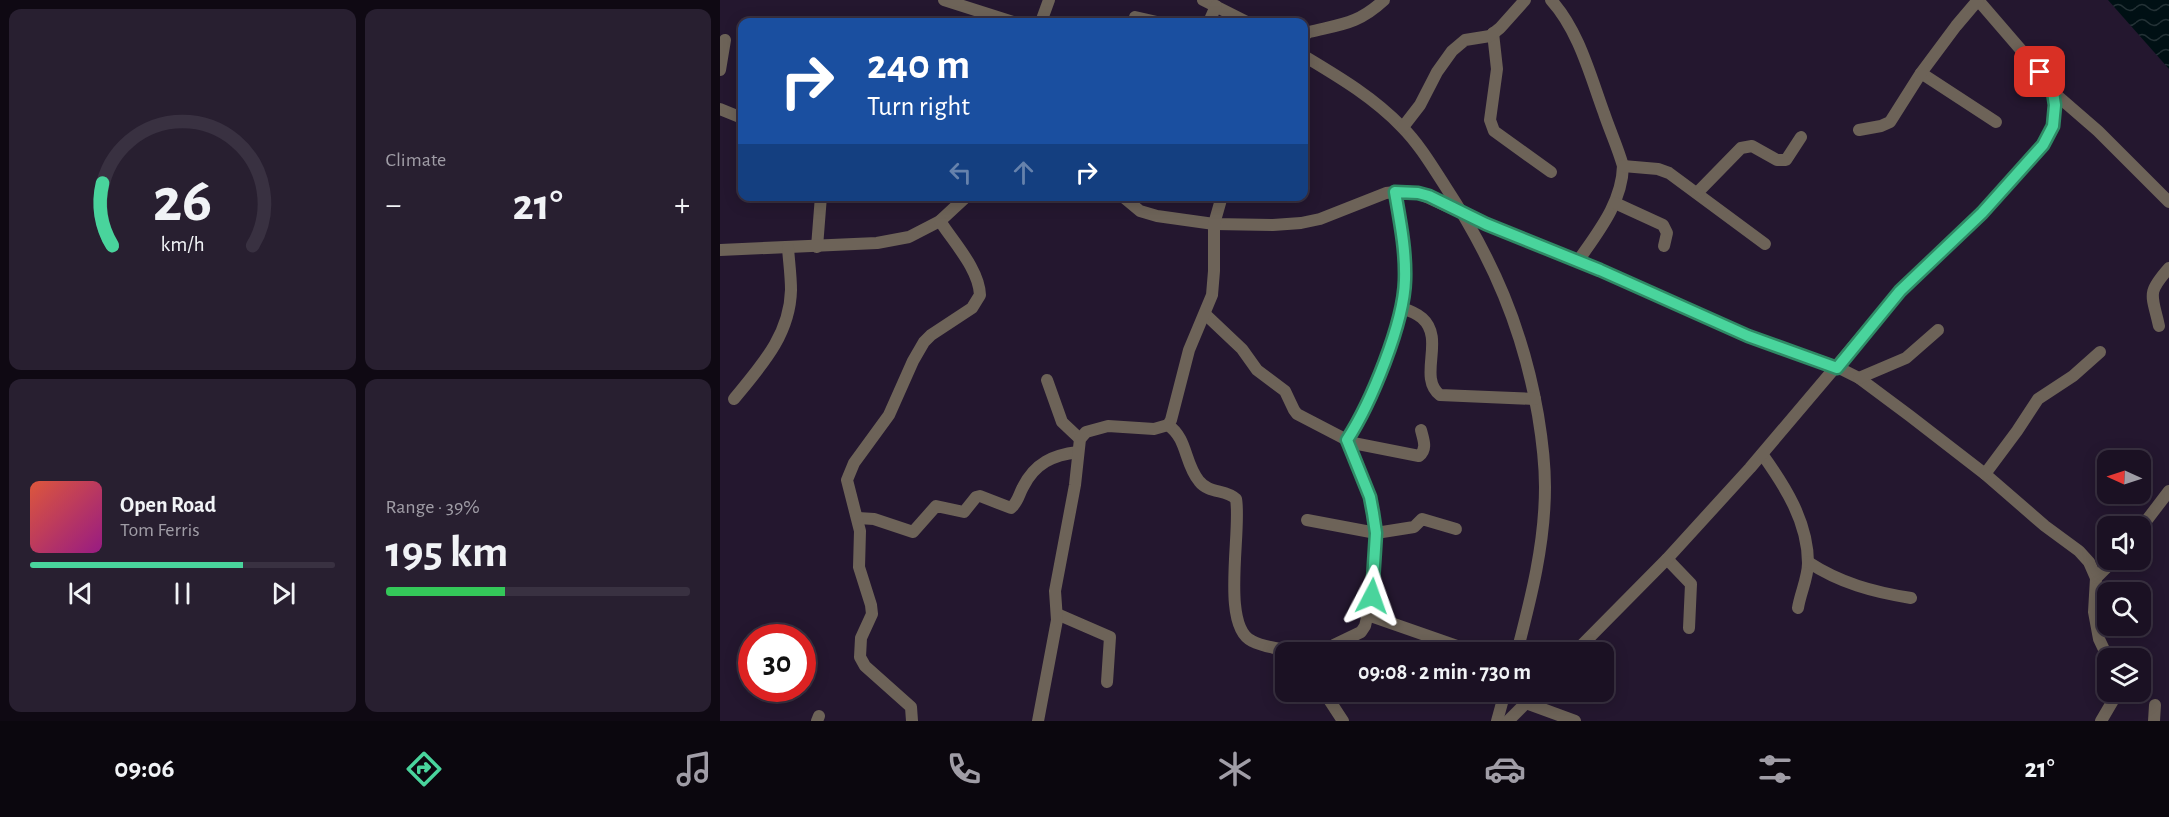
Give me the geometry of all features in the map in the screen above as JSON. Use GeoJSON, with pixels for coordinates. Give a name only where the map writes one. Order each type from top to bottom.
{"type":"FeatureCollection","features":[{"type":"Feature","properties":{"kind":"street"},"geometry":{"type":"LineString","coordinates":[[944,0],[1000,18]]}},
{"type":"Feature","properties":{"kind":"street"},"geometry":{"type":"LineString","coordinates":[[1042,18],[1049,0]]}},
{"type":"Feature","properties":{"kind":"street"},"geometry":{"type":"LineString","coordinates":[[1203,0],[1239,18]]}},
{"type":"Feature","properties":{"kind":"street"},"geometry":{"type":"LineString","coordinates":[[1308,32],[1353,22],[1384,0]]}},
{"type":"Feature","properties":{"kind":"street"},"geometry":{"type":"LineString","coordinates":[[1403,128],[1420,105],[1437,72],[1452,51],[1465,40],[1493,33],[1525,0]]}},
{"type":"Feature","properties":{"kind":"street"},"geometry":{"type":"LineString","coordinates":[[1551,0],[1562,12],[1570,27],[1614,137],[1623,166],[1623,178],[1615,203],[1578,261]]}},
{"type":"Feature","properties":{"kind":"street"},"geometry":{"type":"LineString","coordinates":[[1859,130],[1890,122],[1921,73],[1978,0],[2040,72],[2053,92],[2098,131],[2169,202]]}},
{"type":"Feature","properties":{"kind":"street"},"geometry":{"type":"LineString","coordinates":[[1211,18],[1216,6]]}},
{"type":"Feature","properties":{"kind":"street"},"geometry":{"type":"LineString","coordinates":[[1135,17],[1139,18]]}},
{"type":"Feature","properties":{"kind":"street"},"geometry":{"type":"LineString","coordinates":[[1493,33],[1497,69],[1491,127],[1551,172]]}},
{"type":"Feature","properties":{"kind":"street"},"geometry":{"type":"LineString","coordinates":[[720,70],[725,39]]}},
{"type":"Feature","properties":{"kind":"street"},"geometry":{"type":"LineString","coordinates":[[1308,59],[1372,99],[1403,128],[1428,160],[1463,213],[1501,284],[1514,319],[1531,374],[1541,436],[1545,486],[1543,536],[1519,642]]}},
{"type":"Feature","properties":{"kind":"street"},"geometry":{"type":"LineString","coordinates":[[1921,73],[1996,122]]}},
{"type":"Feature","properties":{"kind":"street"},"geometry":{"type":"LineString","coordinates":[[1585,642],[1667,559],[1762,454],[1900,291],[1982,213],[2043,145],[2053,126],[2055,105],[2053,92]]}},
{"type":"Feature","properties":{"kind":"street"},"geometry":{"type":"LineString","coordinates":[[720,109],[738,116]]}},
{"type":"Feature","properties":{"kind":"street"},"geometry":{"type":"LineString","coordinates":[[1697,194],[1740,148],[1752,147],[1778,160],[1786,160],[1801,137]]}},
{"type":"Feature","properties":{"kind":"street"},"geometry":{"type":"LineString","coordinates":[[1623,166],[1658,169],[1669,173],[1765,244]]}},
{"type":"Feature","properties":{"kind":"street"},"geometry":{"type":"LineString","coordinates":[[1340,642],[1361,632],[1372,596],[1376,533],[1370,497],[1348,441],[1387,354],[1401,308],[1405,281],[1405,257],[1395,192]]}},
{"type":"Feature","properties":{"kind":"street"},"geometry":{"type":"LineString","coordinates":[[1128,201],[1140,211],[1157,216],[1214,224],[1301,223],[1345,210],[1386,193],[1418,193],[1748,336],[1859,378],[1985,474],[2045,526],[2079,551],[2089,562],[2096,578],[2094,612],[2099,639],[2103,648]]}},
{"type":"Feature","properties":{"kind":"street"},"geometry":{"type":"LineString","coordinates":[[817,247],[821,201]]}},
{"type":"Feature","properties":{"kind":"street"},"geometry":{"type":"LineString","coordinates":[[720,250],[877,243],[909,237],[940,221],[962,201]]}},
{"type":"Feature","properties":{"kind":"street"},"geometry":{"type":"LineString","coordinates":[[1038,721],[1057,614],[1056,585],[1075,485],[1079,446],[1086,432],[1108,426],[1154,429],[1167,425],[1174,412],[1195,332],[1209,305],[1213,285],[1214,224],[1221,201]]}},
{"type":"Feature","properties":{"kind":"street"},"geometry":{"type":"LineString","coordinates":[[1615,203],[1663,225],[1667,232],[1664,246]]}},
{"type":"Feature","properties":{"kind":"street"},"geometry":{"type":"LineString","coordinates":[[912,721],[911,707],[865,666],[860,657],[861,638],[872,614],[859,567],[858,518],[848,487],[849,472],[889,415],[924,342],[972,308],[980,295],[972,268],[940,221]]}},
{"type":"Feature","properties":{"kind":"street"},"geometry":{"type":"LineString","coordinates":[[734,399],[760,367],[782,332],[788,314],[790,290],[788,248]]}},
{"type":"Feature","properties":{"kind":"street"},"geometry":{"type":"LineString","coordinates":[[2159,326],[2152,293],[2156,283],[2169,268]]}},
{"type":"Feature","properties":{"kind":"street"},"geometry":{"type":"LineString","coordinates":[[1401,308],[1423,319],[1430,328],[1433,342],[1431,384],[1440,395],[1535,399]]}},
{"type":"Feature","properties":{"kind":"street"},"geometry":{"type":"LineString","coordinates":[[1205,314],[1237,343],[1257,370],[1285,391],[1297,414],[1348,441],[1419,456],[1423,452],[1424,443],[1421,430]]}},
{"type":"Feature","properties":{"kind":"street"},"geometry":{"type":"LineString","coordinates":[[1859,378],[1906,358],[1938,330]]}},
{"type":"Feature","properties":{"kind":"street"},"geometry":{"type":"LineString","coordinates":[[1985,474],[2018,431],[2038,399],[2073,376],[2100,352]]}},
{"type":"Feature","properties":{"kind":"street"},"geometry":{"type":"LineString","coordinates":[[1047,380],[1062,422],[1079,446]]}},
{"type":"Feature","properties":{"kind":"street"},"geometry":{"type":"LineString","coordinates":[[1167,425],[1180,436],[1195,476],[1201,484],[1207,489],[1230,494],[1236,499],[1234,585],[1237,623],[1242,635],[1251,641],[1275,647]]}},
{"type":"Feature","properties":{"kind":"street"},"geometry":{"type":"LineString","coordinates":[[858,518],[874,519],[913,532],[936,506],[964,512],[976,497],[980,496],[1011,508],[1024,484],[1043,463],[1051,457],[1079,446]]}},
{"type":"Feature","properties":{"kind":"street"},"geometry":{"type":"LineString","coordinates":[[1762,454],[1786,487],[1804,535],[1808,562],[1798,608]]}},
{"type":"Feature","properties":{"kind":"street"},"geometry":{"type":"LineString","coordinates":[[2149,516],[2169,491]]}},
{"type":"Feature","properties":{"kind":"street"},"geometry":{"type":"LineString","coordinates":[[1307,520],[1376,533],[1414,528],[1422,519],[1456,529]]}},
{"type":"Feature","properties":{"kind":"street"},"geometry":{"type":"LineString","coordinates":[[1667,559],[1691,584],[1689,628]]}},
{"type":"Feature","properties":{"kind":"street"},"geometry":{"type":"LineString","coordinates":[[1808,562],[1851,585],[1911,598]]}},
{"type":"Feature","properties":{"kind":"street"},"geometry":{"type":"LineString","coordinates":[[2096,578],[2104,570]]}},
{"type":"Feature","properties":{"kind":"street"},"geometry":{"type":"LineString","coordinates":[[1057,614],[1110,637],[1107,682]]}},
{"type":"Feature","properties":{"kind":"street"},"geometry":{"type":"LineString","coordinates":[[1368,615],[1445,642]]}},
{"type":"Feature","properties":{"kind":"street"},"geometry":{"type":"LineString","coordinates":[[1331,702],[1343,721]]}},
{"type":"Feature","properties":{"kind":"street"},"geometry":{"type":"LineString","coordinates":[[1497,721],[1502,702]]}},
{"type":"Feature","properties":{"kind":"street"},"geometry":{"type":"LineString","coordinates":[[2101,721],[2112,702]]}},
{"type":"Feature","properties":{"kind":"street"},"geometry":{"type":"LineString","coordinates":[[1508,721],[1526,703],[1575,721]]}},
{"type":"Feature","properties":{"kind":"street"},"geometry":{"type":"LineString","coordinates":[[2154,721],[2155,705]]}},
{"type":"Feature","properties":{"kind":"water"},"geometry":{"type":"Polygon","coordinates":[[[2108,0],[2169,0],[2169,69],[2108,0]]]}},
{"type":"Feature","properties":{"kind":"route"},"geometry":{"type":"LineString","coordinates":[[1372,596],[1376,533],[1373,513],[1370,497],[1347,440],[1363,411],[1387,354],[1403,298],[1405,257],[1395,192],[1404,191],[1429,196],[1486,224],[1600,270],[1748,336],[1837,368],[1900,291],[1982,213],[2043,145],[2051,133],[2055,105],[2053,92],[2040,72]]}}]}
